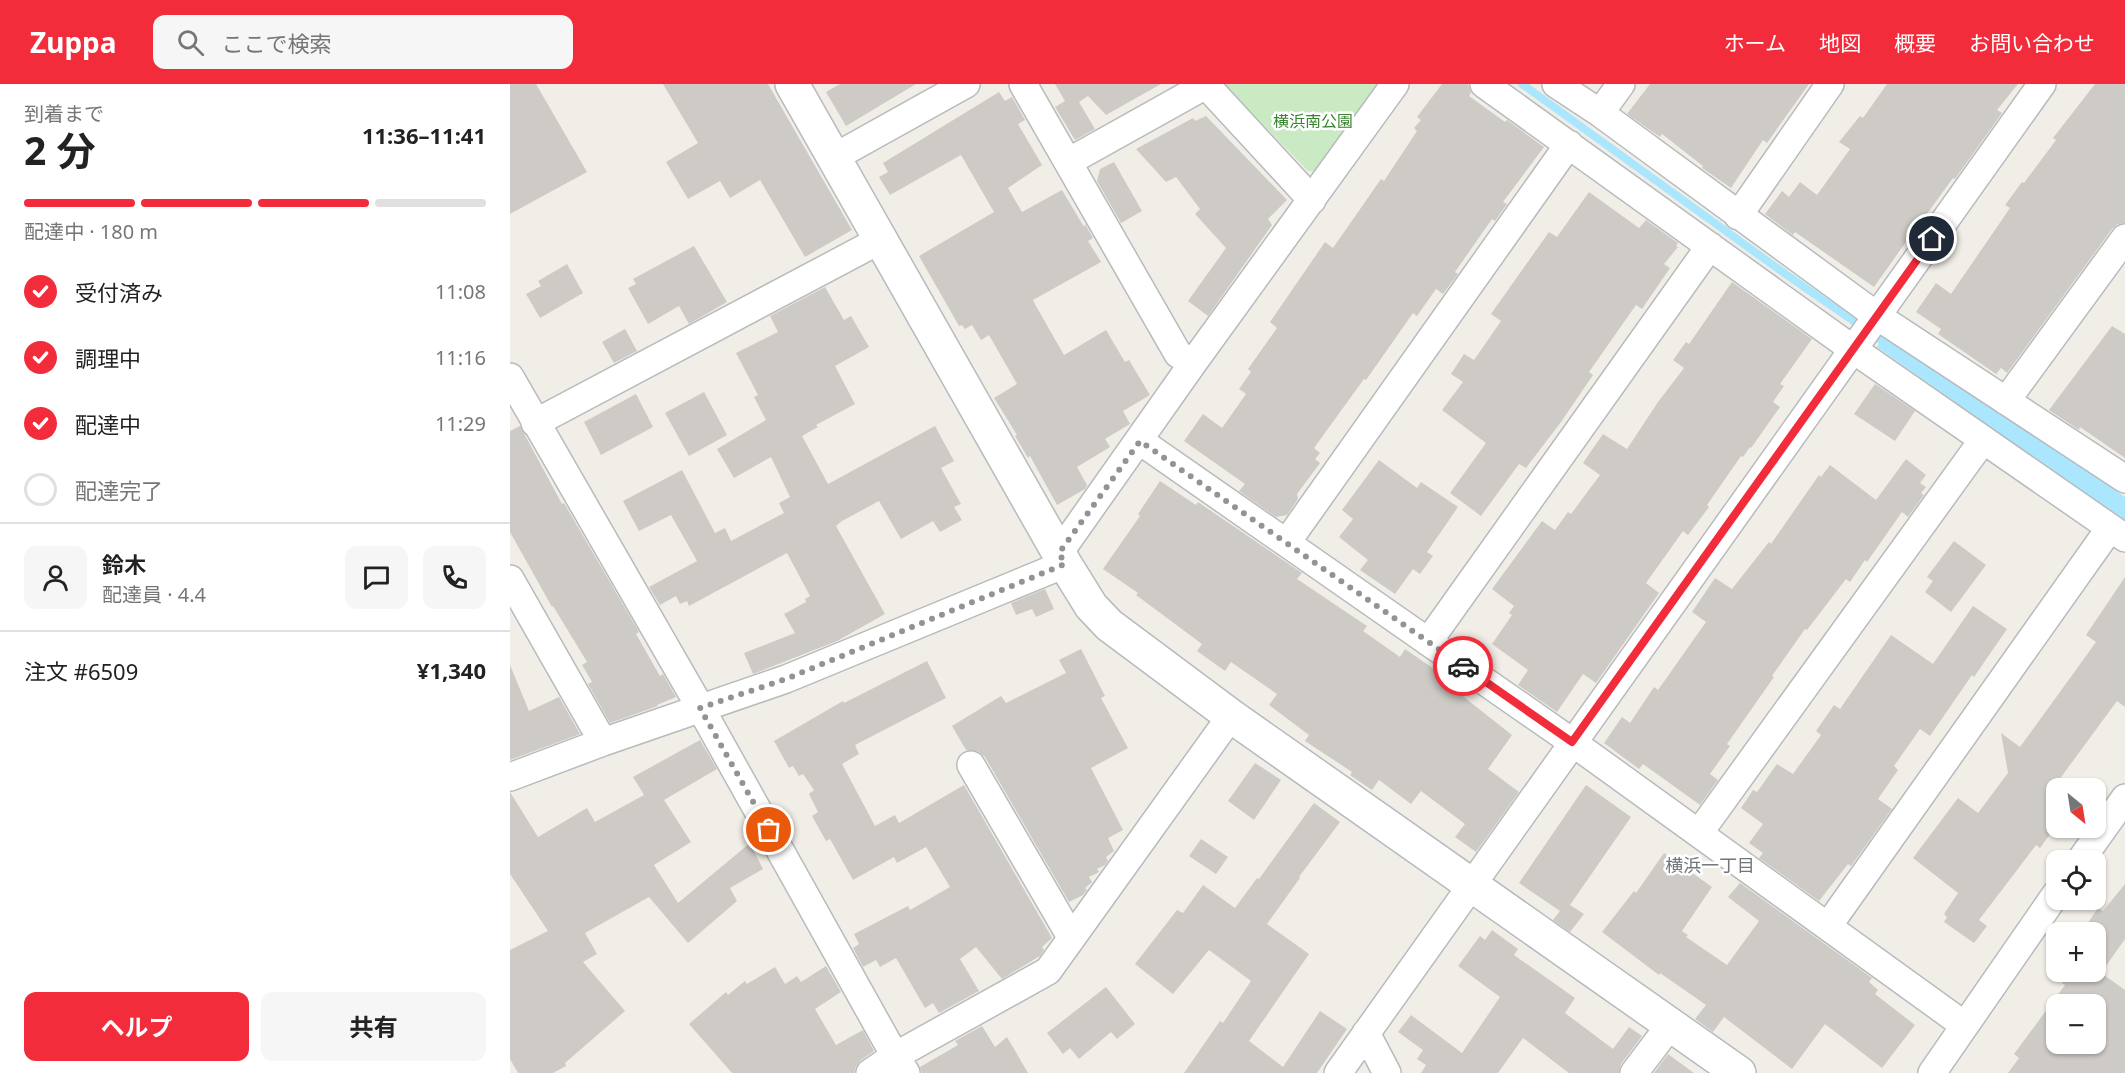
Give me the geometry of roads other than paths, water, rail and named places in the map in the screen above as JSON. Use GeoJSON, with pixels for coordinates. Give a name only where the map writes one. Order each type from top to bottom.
{"type":"FeatureCollection","features":[{"type":"Feature","properties":{"kind":"street"},"geometry":{"type":"LineString","coordinates":[[792,84],[1062,559],[1091,606],[1109,625],[1231,716],[1739,1073]]}},
{"type":"Feature","properties":{"kind":"street"},"geometry":{"type":"LineString","coordinates":[[833,158],[966,84]]}},
{"type":"Feature","properties":{"kind":"street"},"geometry":{"type":"LineString","coordinates":[[1023,84],[1178,354],[1193,363]]}},
{"type":"Feature","properties":{"kind":"street"},"geometry":{"type":"LineString","coordinates":[[510,777],[603,742],[786,679],[1062,559],[1193,363],[1395,84]]}},
{"type":"Feature","properties":{"kind":"street"},"geometry":{"type":"LineString","coordinates":[[1484,84],[1854,350],[2118,533],[1828,926]]}},
{"type":"Feature","properties":{"kind":"street"},"geometry":{"type":"LineString","coordinates":[[1556,84],[1600,113],[1877,316],[2125,479]]}},
{"type":"Feature","properties":{"kind":"street"},"geometry":{"type":"LineString","coordinates":[[1600,113],[1621,84]]}},
{"type":"Feature","properties":{"kind":"street"},"geometry":{"type":"LineString","coordinates":[[1738,216],[1830,84]]}},
{"type":"Feature","properties":{"kind":"street"},"geometry":{"type":"LineString","coordinates":[[1338,1073],[2042,84]]}},
{"type":"Feature","properties":{"kind":"street"},"geometry":{"type":"LineString","coordinates":[[1068,162],[1206,86],[1312,200]]}},
{"type":"Feature","properties":{"kind":"street"},"geometry":{"type":"LineString","coordinates":[[1287,542],[1569,144]]}},
{"type":"Feature","properties":{"kind":"street"},"geometry":{"type":"LineString","coordinates":[[2006,401],[2125,238]]}},
{"type":"Feature","properties":{"kind":"street"},"geometry":{"type":"LineString","coordinates":[[535,423],[880,240]]}},
{"type":"Feature","properties":{"kind":"street"},"geometry":{"type":"LineString","coordinates":[[1428,642],[1710,246]]}},
{"type":"Feature","properties":{"kind":"street"},"geometry":{"type":"LineString","coordinates":[[511,382],[700,708],[901,1064]]}},
{"type":"Feature","properties":{"kind":"street"},"geometry":{"type":"LineString","coordinates":[[1699,833],[1983,440]]}},
{"type":"Feature","properties":{"kind":"street"},"geometry":{"type":"LineString","coordinates":[[1140,441],[1572,742],[1964,1025]]}},
{"type":"Feature","properties":{"kind":"street"},"geometry":{"type":"LineString","coordinates":[[510,579],[603,742]]}},
{"type":"Feature","properties":{"kind":"street"},"geometry":{"type":"LineString","coordinates":[[870,1073],[901,1064],[1048,971],[1231,716]]}},
{"type":"Feature","properties":{"kind":"street"},"geometry":{"type":"LineString","coordinates":[[971,765],[1071,937]]}},
{"type":"Feature","properties":{"kind":"street"},"geometry":{"type":"LineString","coordinates":[[2088,850],[2125,798]]}},
{"type":"Feature","properties":{"kind":"street"},"geometry":{"type":"LineString","coordinates":[[1932,1073],[2046,908]]}},
{"type":"Feature","properties":{"kind":"street"},"geometry":{"type":"LineString","coordinates":[[1634,1073],[1671,1024]]}},
{"type":"Feature","properties":{"kind":"street"},"geometry":{"type":"LineString","coordinates":[[1366,1033],[1387,1073]]}},
{"type":"Feature","properties":{"kind":"water"},"geometry":{"type":"Polygon","coordinates":[[[1886,331],[2125,497],[2125,522],[1877,347],[1886,331]]]}},
{"type":"Feature","properties":{"kind":"waterway"},"geometry":{"type":"LineString","coordinates":[[1522,84],[1888,345]]}},
{"type":"Feature","properties":{"kind":"district","name":"横浜一丁目"},"geometry":{"type":"Point","coordinates":[1710,866]}},
{"type":"Feature","properties":{"kind":"park label","name":"横浜南公園"},"geometry":{"type":"Point","coordinates":[1313,121]}}]}
